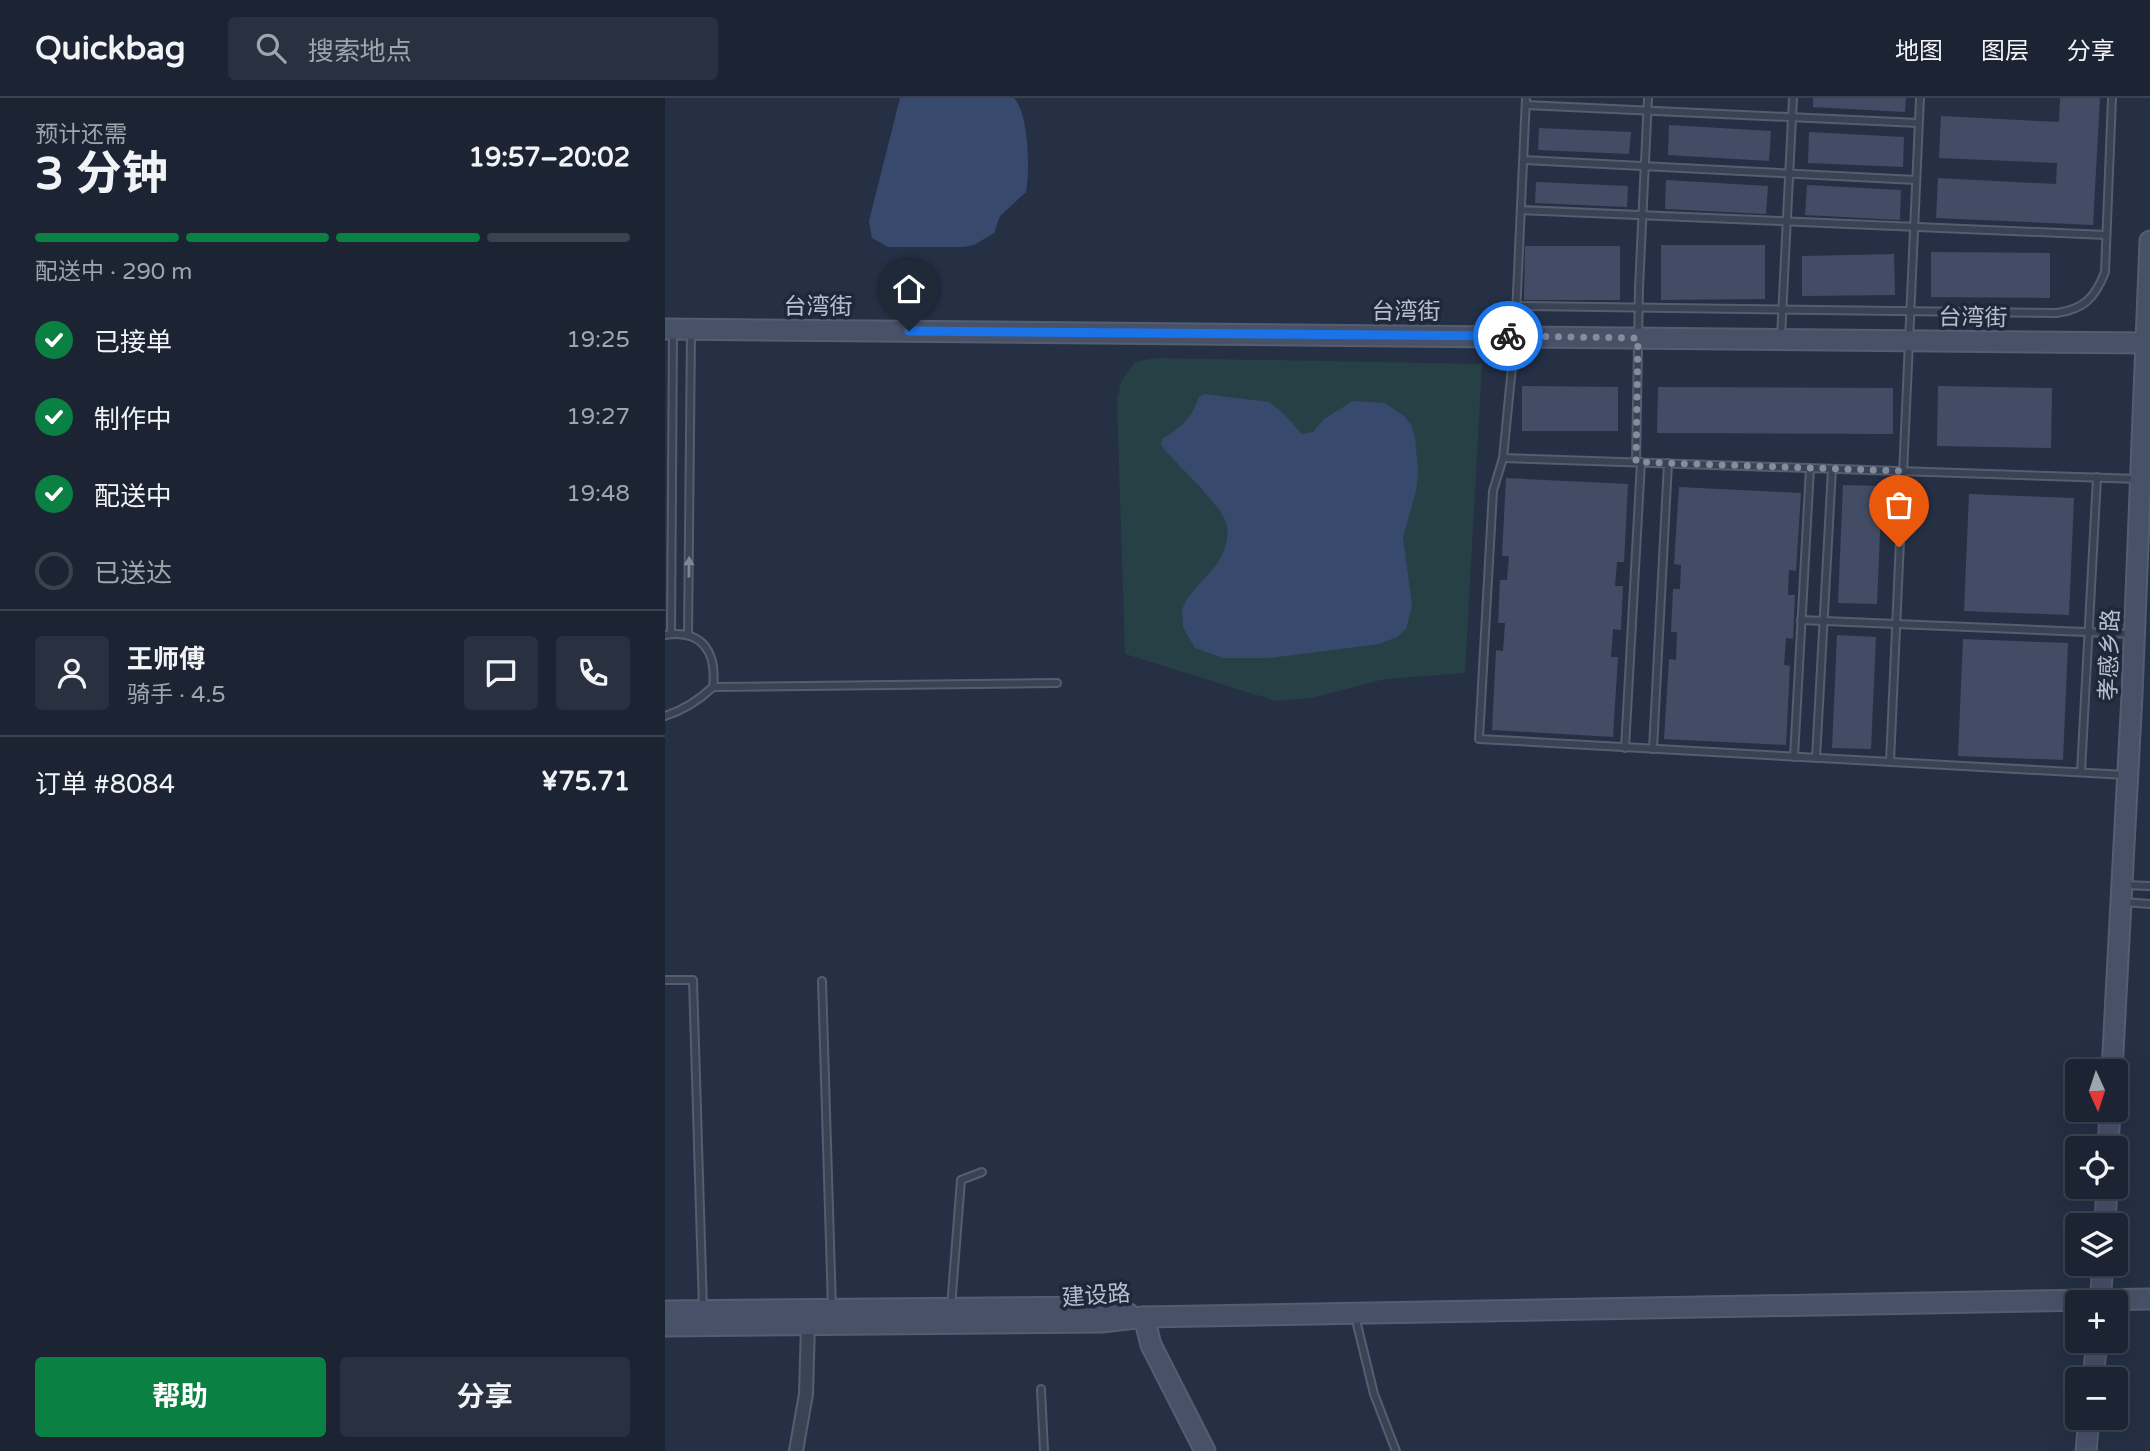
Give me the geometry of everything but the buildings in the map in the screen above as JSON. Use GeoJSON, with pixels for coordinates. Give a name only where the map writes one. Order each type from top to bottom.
{"type":"FeatureCollection","features":[{"type":"Feature","properties":{"kind":"main road","name":"孝感乡路"},"geometry":{"type":"LineString","coordinates":[[2113,1059],[2137,638],[2150,241]]}},
{"type":"Feature","properties":{"kind":"main road","name":"台湾街"},"geometry":{"type":"LineString","coordinates":[[676,330],[2146,343]]}},
{"type":"Feature","properties":{"kind":"main road"},"geometry":{"type":"LineString","coordinates":[[2128,1300],[2150,1299]]}},
{"type":"Feature","properties":{"kind":"main road"},"geometry":{"type":"LineString","coordinates":[[1205,1451],[1151,1345],[1144,1317],[2065,1302]]}},
{"type":"Feature","properties":{"kind":"main road","name":"建设路"},"geometry":{"type":"LineString","coordinates":[[665,1311],[1102,1307],[1144,1317]]}},
{"type":"Feature","properties":{"kind":"main road","name":"建设路"},"geometry":{"type":"LineString","coordinates":[[665,1326],[1102,1322],[1144,1317]]}},
{"type":"Feature","properties":{"kind":"main road"},"geometry":{"type":"LineString","coordinates":[[2086,1451],[2088,1430]]}},
{"type":"Feature","properties":{"kind":"street"},"geometry":{"type":"LineString","coordinates":[[796,1451],[806,1394],[808,1324]]}},
{"type":"Feature","properties":{"kind":"lane"},"geometry":{"type":"LineString","coordinates":[[1625,748],[1639,462],[1638,338],[1648,98]]}},
{"type":"Feature","properties":{"kind":"lane"},"geometry":{"type":"LineString","coordinates":[[1781,339],[1793,98]]}},
{"type":"Feature","properties":{"kind":"lane"},"geometry":{"type":"LineString","coordinates":[[1890,762],[1920,98]]}},
{"type":"Feature","properties":{"kind":"lane"},"geometry":{"type":"LineString","coordinates":[[1516,306],[2057,313],[2075,310],[2091,296],[2105,272],[2112,98]]}},
{"type":"Feature","properties":{"kind":"lane"},"geometry":{"type":"LineString","coordinates":[[1918,123],[1648,110],[1526,101],[1515,336],[1503,458],[1493,491],[1479,740],[2128,775]]}},
{"type":"Feature","properties":{"kind":"lane"},"geometry":{"type":"LineString","coordinates":[[1524,160],[1916,180]]}},
{"type":"Feature","properties":{"kind":"lane"},"geometry":{"type":"LineString","coordinates":[[1521,210],[2106,236]]}},
{"type":"Feature","properties":{"kind":"lane"},"geometry":{"type":"LineString","coordinates":[[676,330],[668,635],[688,635],[698,639],[710,655],[715,671],[713,687]]}},
{"type":"Feature","properties":{"kind":"lane"},"geometry":{"type":"LineString","coordinates":[[676,330],[688,635]]}},
{"type":"Feature","properties":{"kind":"lane"},"geometry":{"type":"LineString","coordinates":[[1503,458],[2141,479]]}},
{"type":"Feature","properties":{"kind":"lane"},"geometry":{"type":"LineString","coordinates":[[1653,749],[1668,463]]}},
{"type":"Feature","properties":{"kind":"lane"},"geometry":{"type":"LineString","coordinates":[[1794,757],[1810,468]]}},
{"type":"Feature","properties":{"kind":"lane"},"geometry":{"type":"LineString","coordinates":[[1816,758],[1832,468]]}},
{"type":"Feature","properties":{"kind":"lane"},"geometry":{"type":"LineString","coordinates":[[2081,772],[2097,477]]}},
{"type":"Feature","properties":{"kind":"lane"},"geometry":{"type":"LineString","coordinates":[[1801,620],[2088,632],[2137,638]]}},
{"type":"Feature","properties":{"kind":"lane"},"geometry":{"type":"LineString","coordinates":[[665,716],[690,705],[713,687],[1056,683]]}},
{"type":"Feature","properties":{"kind":"lane"},"geometry":{"type":"LineString","coordinates":[[2121,894],[2150,886]]}},
{"type":"Feature","properties":{"kind":"lane"},"geometry":{"type":"LineString","coordinates":[[2121,894],[2150,904]]}},
{"type":"Feature","properties":{"kind":"lane"},"geometry":{"type":"LineString","coordinates":[[665,980],[693,980],[703,1311]]}},
{"type":"Feature","properties":{"kind":"lane"},"geometry":{"type":"LineString","coordinates":[[822,981],[824,1117],[832,1310]]}},
{"type":"Feature","properties":{"kind":"lane"},"geometry":{"type":"LineString","coordinates":[[951,1309],[961,1180],[982,1172]]}},
{"type":"Feature","properties":{"kind":"lane"},"geometry":{"type":"LineString","coordinates":[[1354,1314],[1374,1394],[1396,1451]]}},
{"type":"Feature","properties":{"kind":"lane"},"geometry":{"type":"LineString","coordinates":[[1041,1389],[1044,1451]]}},
{"type":"Feature","properties":{"kind":"green space"},"geometry":{"type":"Polygon","coordinates":[[[1156,358],[1482,364],[1465,673],[1385,679],[1311,698],[1276,701],[1125,654],[1117,399],[1122,380],[1135,362],[1156,358]]]}},
{"type":"Feature","properties":{"kind":"water"},"geometry":{"type":"Polygon","coordinates":[[[900,98],[1014,98],[1019,106],[1027,143],[1026,192],[1000,216],[994,233],[974,245],[888,247],[872,238],[869,221],[900,98]]]}},
{"type":"Feature","properties":{"kind":"water"},"geometry":{"type":"Polygon","coordinates":[[[1204,394],[1269,402],[1302,434],[1313,432],[1324,419],[1353,401],[1385,403],[1404,416],[1415,437],[1418,471],[1416,491],[1403,537],[1412,606],[1406,629],[1397,637],[1379,644],[1270,658],[1223,658],[1195,648],[1183,627],[1182,610],[1220,558],[1227,539],[1227,525],[1207,495],[1161,445],[1162,439],[1185,422],[1199,397],[1204,394]]]}},
{"type":"Feature","properties":{"kind":"way so far"},"geometry":{"type":"LineString","coordinates":[[1508,336],[1638,338],[1636,462],[1902,471],[1899,547]]}},
{"type":"Feature","properties":{"kind":"route"},"geometry":{"type":"LineString","coordinates":[[909,331],[1508,336]]}}]}
